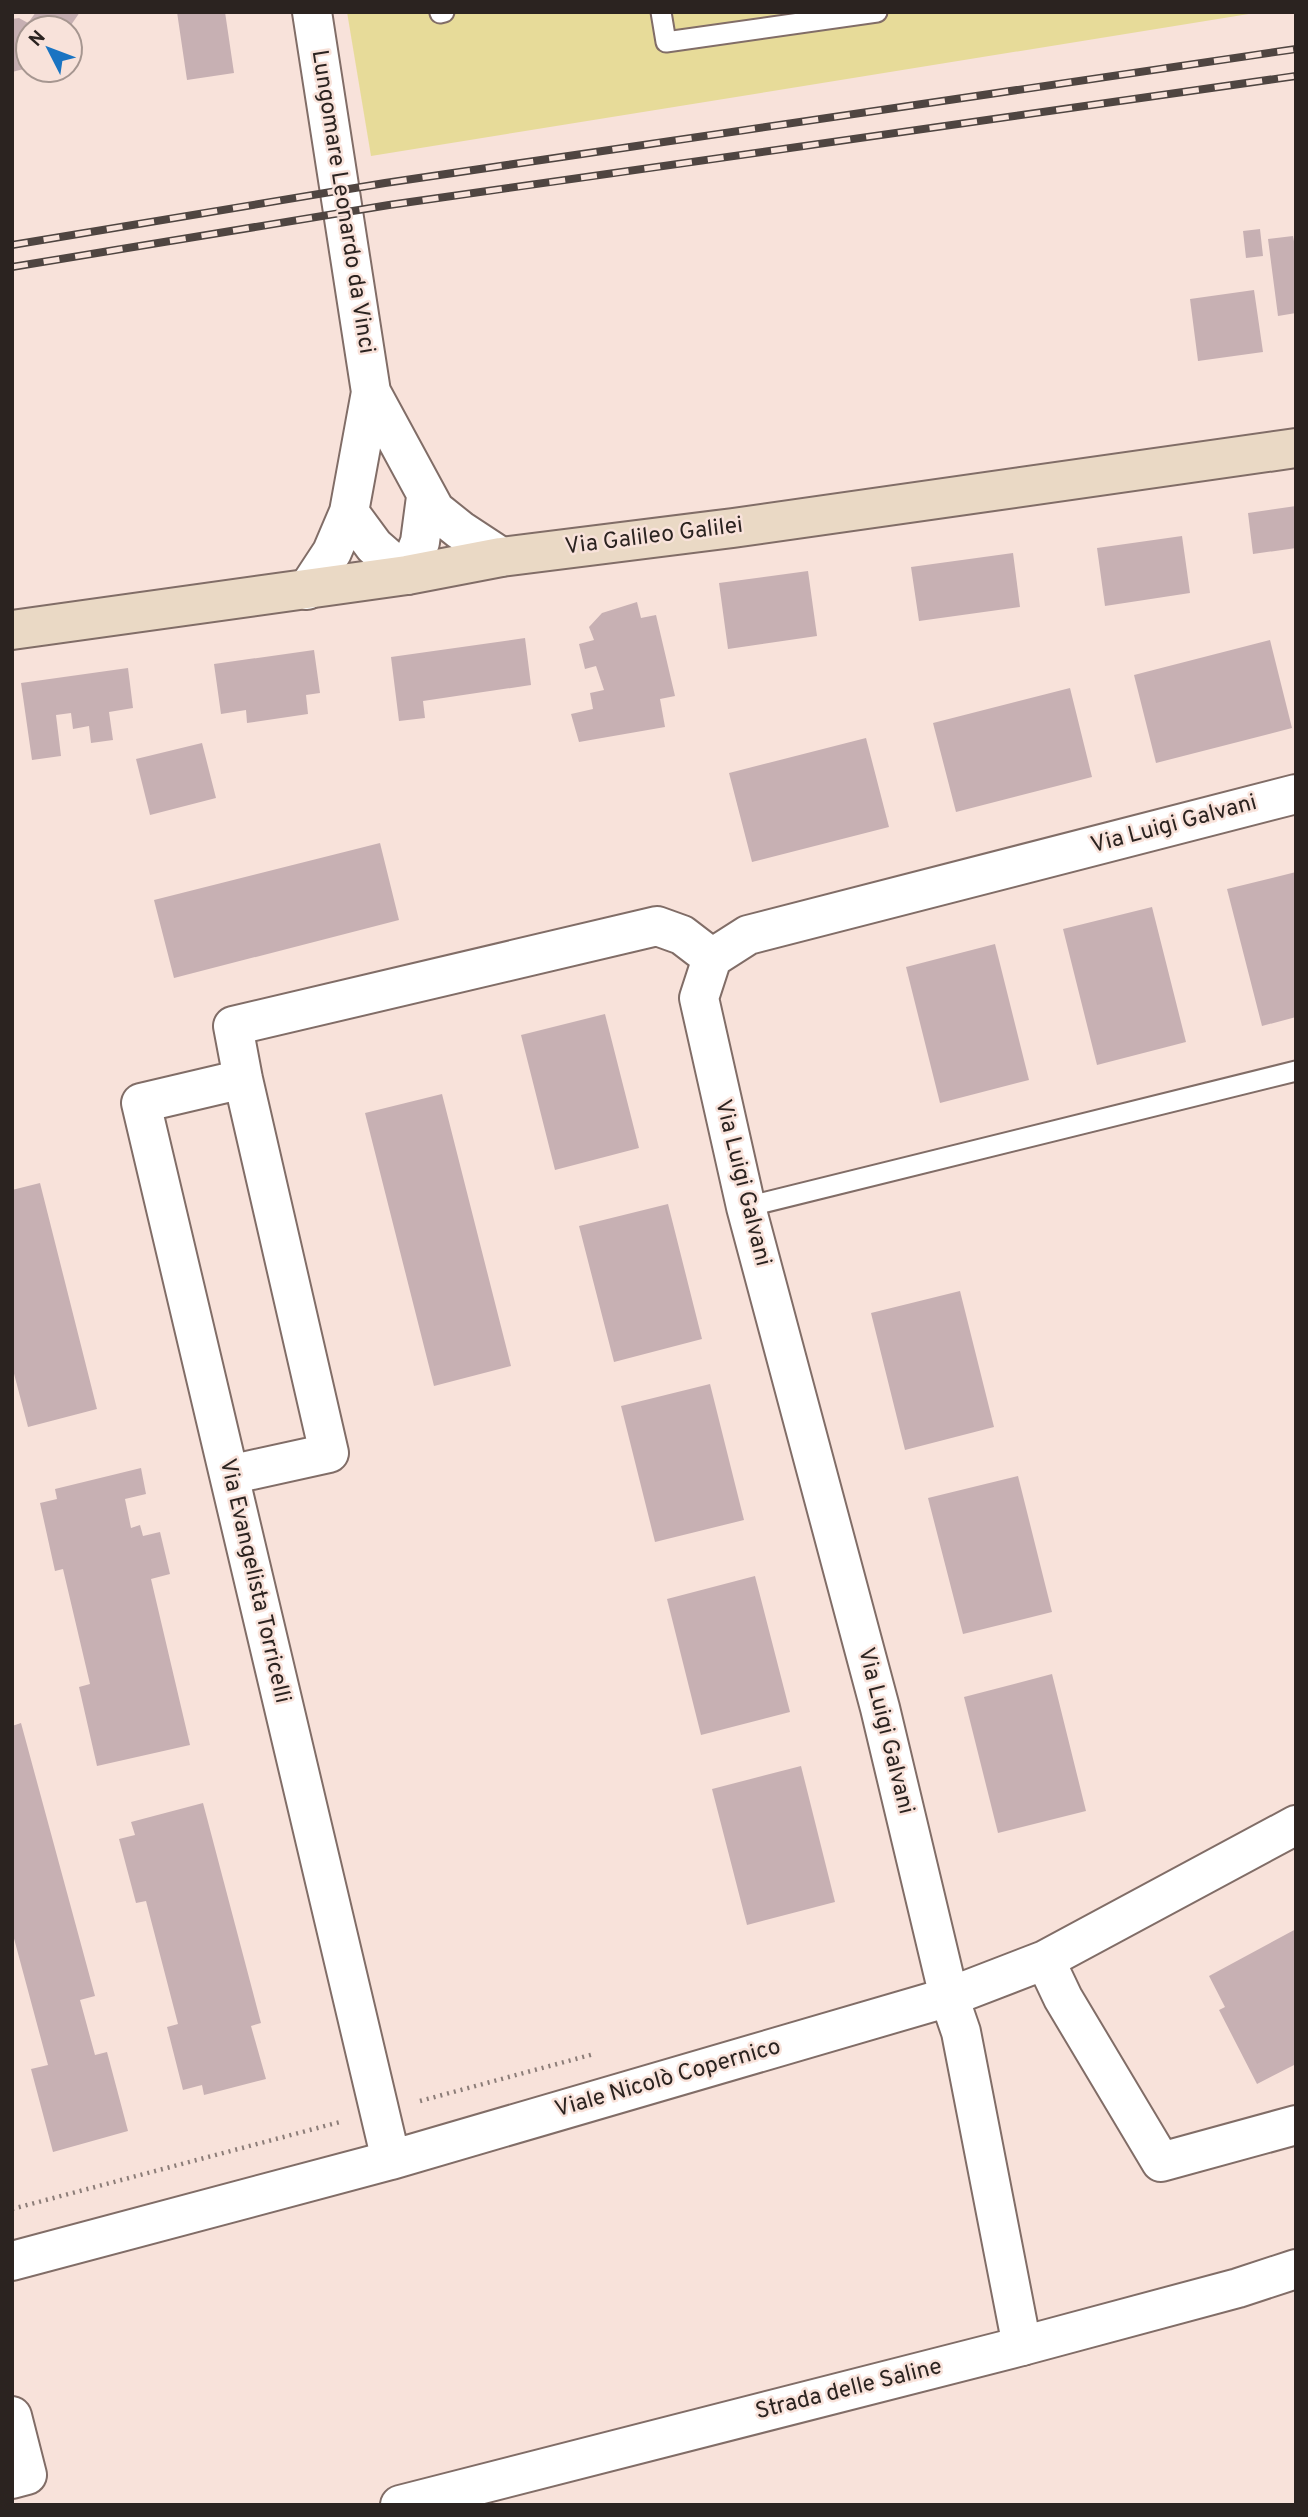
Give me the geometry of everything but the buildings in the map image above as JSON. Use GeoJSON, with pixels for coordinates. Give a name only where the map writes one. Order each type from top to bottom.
{"type":"FeatureCollection","features":[{"type":"Feature","properties":{"kind":"main road","name":"Via Galileo Galilei"},"geometry":{"type":"LineString","coordinates":[[12,630],[307,590],[501,557],[733,528],[1296,447]]}},
{"type":"Feature","properties":{"kind":"street","name":"Lungomare Leonardo da Vinci"},"geometry":{"type":"LineString","coordinates":[[312,12],[371,392],[435,510],[501,557]]}},
{"type":"Feature","properties":{"kind":"street","name":"Lungomare Leonardo da Vinci"},"geometry":{"type":"LineString","coordinates":[[307,590],[332,552],[349,512],[371,392]]}},
{"type":"Feature","properties":{"kind":"street"},"geometry":{"type":"LineString","coordinates":[[349,512],[374,546],[407,575],[420,542],[426,496]]}},
{"type":"Feature","properties":{"kind":"street","name":"Via Luigi Galvani"},"geometry":{"type":"LineString","coordinates":[[1022,2346],[961,2032],[949,1997],[880,1708],[746,1207],[699,998],[712,958],[748,936],[1296,794]]}},
{"type":"Feature","properties":{"kind":"street"},"geometry":{"type":"LineString","coordinates":[[229,1475],[329,1453],[233,1026],[657,926],[682,935],[712,958]]}},
{"type":"Feature","properties":{"kind":"street","name":"Via Evangelista Torricelli"},"geometry":{"type":"LineString","coordinates":[[243,1079],[142,1103],[391,2160]]}},
{"type":"Feature","properties":{"kind":"street","name":"Viale Nicolò Copernico"},"geometry":{"type":"LineString","coordinates":[[12,2261],[391,2160],[949,1997],[1045,1961],[1296,1825]]}},
{"type":"Feature","properties":{"kind":"street"},"geometry":{"type":"LineString","coordinates":[[1045,1961],[1063,1998],[1161,2162],[1296,2125]]}},
{"type":"Feature","properties":{"kind":"street","name":"Strada delle Saline"},"geometry":{"type":"LineString","coordinates":[[400,2505],[1022,2346],[1238,2288],[1296,2269]]}},
{"type":"Feature","properties":{"kind":"street"},"geometry":{"type":"LineString","coordinates":[[12,2416],[27,2475],[12,2479]]}},
{"type":"Feature","properties":{"kind":"lane"},"geometry":{"type":"LineString","coordinates":[[661,12],[666,42],[877,12]]}},
{"type":"Feature","properties":{"kind":"lane"},"geometry":{"type":"LineString","coordinates":[[746,1207],[1296,1072]]}},
{"type":"Feature","properties":{"kind":"path"},"geometry":{"type":"LineString","coordinates":[[12,2209],[607,2051]]}},
{"type":"Feature","properties":{"kind":"shaded area"},"geometry":{"type":"Polygon","coordinates":[[[347,12],[1261,12],[371,156],[347,12]]]}},
{"type":"Feature","properties":{"kind":"railway"},"geometry":{"type":"LineString","coordinates":[[12,245],[385,183],[1296,49]]}},
{"type":"Feature","properties":{"kind":"railway"},"geometry":{"type":"LineString","coordinates":[[12,267],[389,205],[1296,76]]}}]}
